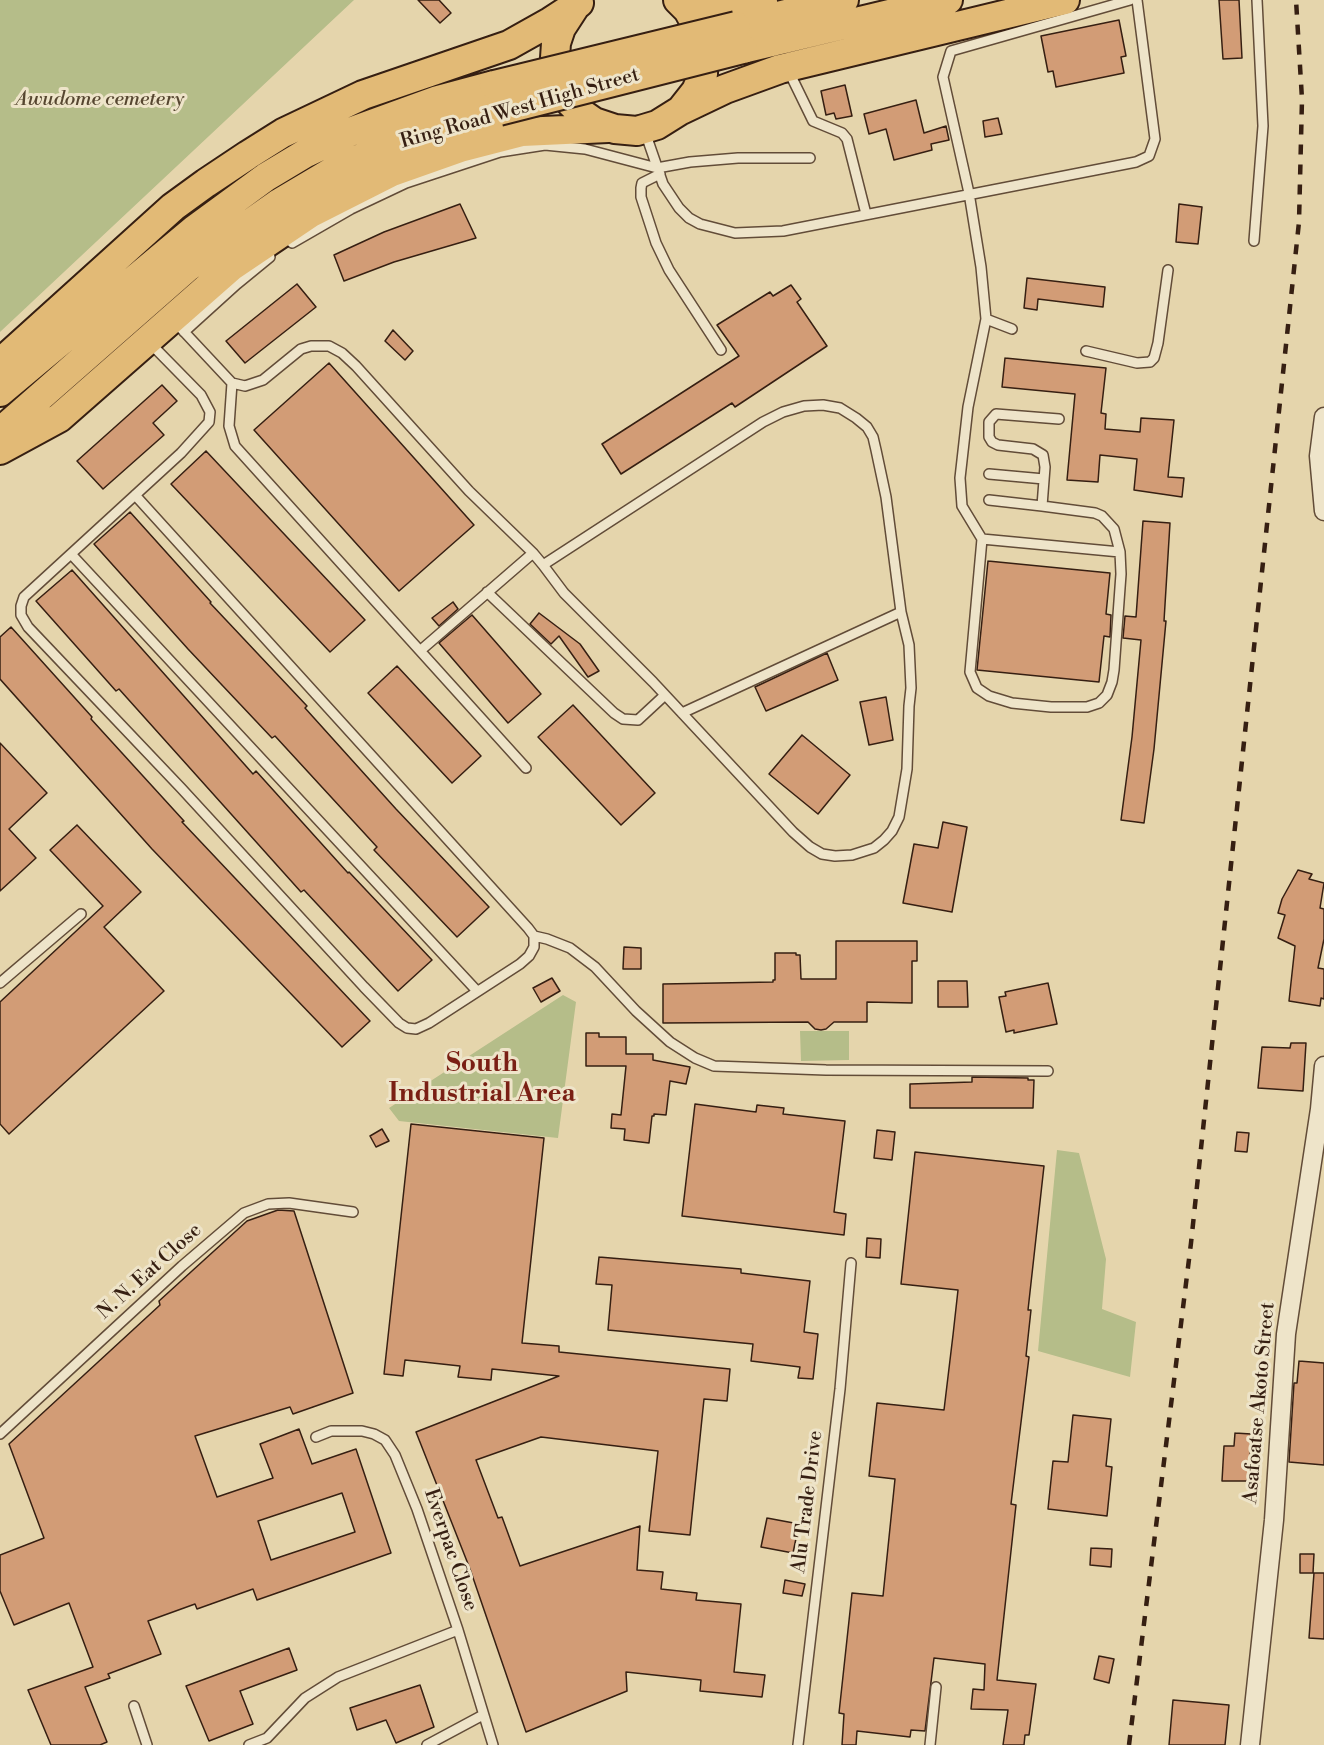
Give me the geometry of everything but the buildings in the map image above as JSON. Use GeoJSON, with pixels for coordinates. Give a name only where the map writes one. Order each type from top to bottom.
{"type":"FeatureCollection","features":[{"type":"Feature","properties":{"kind":"main road"},"geometry":{"type":"LineString","coordinates":[[683,5],[709,12],[774,0]]}},
{"type":"Feature","properties":{"kind":"main road","name":"Ring Road West High Street"},"geometry":{"type":"LineString","coordinates":[[0,432],[188,267],[279,203],[338,168],[434,129],[496,98],[844,0]]}},
{"type":"Feature","properties":{"kind":"main road","name":"Ring Road West High Street"},"geometry":{"type":"LineString","coordinates":[[0,392],[195,229],[266,177],[306,153],[368,125],[438,100],[496,98],[638,75],[948,0]]}},
{"type":"Feature","properties":{"kind":"main road"},"geometry":{"type":"LineString","coordinates":[[703,74],[942,19],[1013,0]]}},
{"type":"Feature","properties":{"kind":"main road"},"geometry":{"type":"LineString","coordinates":[[644,129],[664,122],[681,110],[725,89],[780,69],[1065,0]]}},
{"type":"Feature","properties":{"kind":"main road"},"geometry":{"type":"LineString","coordinates":[[580,1],[568,14],[559,36],[555,58],[557,74],[570,102],[594,122],[608,128]]}},
{"type":"Feature","properties":{"kind":"main road"},"geometry":{"type":"LineString","coordinates":[[0,363],[173,207],[248,155],[291,129],[363,95],[509,45],[543,27],[580,1]]}},
{"type":"Feature","properties":{"kind":"main road"},"geometry":{"type":"LineString","coordinates":[[681,110],[696,91],[703,74],[704,47],[696,21],[683,5]]}},
{"type":"Feature","properties":{"kind":"main road","name":"Ring Road West High Street"},"geometry":{"type":"LineString","coordinates":[[0,450],[59,418],[148,341],[178,326],[253,251],[310,213],[392,171],[460,148],[522,132],[608,128],[630,131],[644,129]]}},
{"type":"Feature","properties":{"kind":"street"},"geometry":{"type":"LineString","coordinates":[[1324,417],[1319,456],[1324,511]]}},
{"type":"Feature","properties":{"kind":"street","name":"Asafoatse Akoto Street"},"geometry":{"type":"LineString","coordinates":[[1250,1745],[1274,1520],[1286,1334],[1320,1109],[1324,1066]]}},
{"type":"Feature","properties":{"kind":"lane"},"geometry":{"type":"LineString","coordinates":[[989,500],[1095,513],[1102,516],[1114,529],[1120,552],[1121,574],[1114,670],[1107,696],[1099,703],[1087,707],[1012,703],[989,696],[977,688],[970,672],[982,539],[966,515],[959,492],[968,406],[986,319],[981,267],[969,193],[944,77],[951,51],[1130,0]]}},
{"type":"Feature","properties":{"kind":"lane"},"geometry":{"type":"LineString","coordinates":[[644,129],[658,171],[671,197],[689,218],[707,227],[735,233],[783,231],[1136,162],[1149,156],[1155,139],[1137,0]]}},
{"type":"Feature","properties":{"kind":"lane"},"geometry":{"type":"LineString","coordinates":[[1254,241],[1263,126],[1257,0]]}},
{"type":"Feature","properties":{"kind":"lane"},"geometry":{"type":"LineString","coordinates":[[793,80],[813,121],[843,133],[866,214]]}},
{"type":"Feature","properties":{"kind":"lane"},"geometry":{"type":"LineString","coordinates":[[543,566],[763,422],[783,412],[804,406],[823,405],[840,408],[856,418],[873,437],[886,497],[901,612],[909,645],[911,667],[908,769],[899,818],[884,840],[874,848],[852,855],[822,854],[810,847],[774,813],[665,695],[564,592],[543,566],[533,553],[469,491],[342,353],[328,346],[310,346],[301,350],[263,380],[245,386],[232,383],[178,326],[280,250],[323,224],[379,195],[452,167],[500,152],[545,145],[566,146],[658,171]]}},
{"type":"Feature","properties":{"kind":"lane"},"geometry":{"type":"LineString","coordinates":[[721,350],[669,270],[656,243],[641,197],[642,183],[658,171],[690,162],[738,158],[810,158]]}},
{"type":"Feature","properties":{"kind":"lane"},"geometry":{"type":"LineString","coordinates":[[1086,351],[1137,363],[1150,362],[1154,358],[1158,343],[1168,270]]}},
{"type":"Feature","properties":{"kind":"lane"},"geometry":{"type":"LineString","coordinates":[[986,319],[1012,329]]}},
{"type":"Feature","properties":{"kind":"lane"},"geometry":{"type":"LineString","coordinates":[[148,341],[201,395],[210,412],[209,422],[135,495],[24,597],[21,615],[28,627],[181,788],[364,987],[399,1023],[407,1028],[416,1029],[429,1023],[507,973],[529,956],[534,947],[534,936]]}},
{"type":"Feature","properties":{"kind":"lane"},"geometry":{"type":"LineString","coordinates":[[232,383],[228,415],[230,435],[235,446],[526,768]]}},
{"type":"Feature","properties":{"kind":"lane"},"geometry":{"type":"LineString","coordinates":[[1042,506],[1045,460],[1043,454],[1033,449],[992,442],[988,437],[989,422],[996,414],[1059,419]]}},
{"type":"Feature","properties":{"kind":"lane"},"geometry":{"type":"LineString","coordinates":[[989,474],[1044,479]]}},
{"type":"Feature","properties":{"kind":"lane"},"geometry":{"type":"LineString","coordinates":[[135,495],[534,936],[570,948],[595,967],[636,1011],[670,1042],[695,1058],[714,1066],[826,1070],[1048,1071]]}},
{"type":"Feature","properties":{"kind":"lane"},"geometry":{"type":"LineString","coordinates":[[982,539],[1120,552]]}},
{"type":"Feature","properties":{"kind":"lane"},"geometry":{"type":"LineString","coordinates":[[421,650],[533,553]]}},
{"type":"Feature","properties":{"kind":"lane"},"geometry":{"type":"LineString","coordinates":[[71,554],[477,991]]}},
{"type":"Feature","properties":{"kind":"lane"},"geometry":{"type":"LineString","coordinates":[[487,592],[614,713],[622,718],[638,720],[665,695]]}},
{"type":"Feature","properties":{"kind":"lane"},"geometry":{"type":"LineString","coordinates":[[682,713],[901,612]]}},
{"type":"Feature","properties":{"kind":"lane"},"geometry":{"type":"LineString","coordinates":[[0,983],[81,914]]}},
{"type":"Feature","properties":{"kind":"lane","name":"N. N. Eat Close"},"geometry":{"type":"LineString","coordinates":[[0,1434],[182,1266],[244,1213],[268,1204],[289,1203],[353,1212]]}},
{"type":"Feature","properties":{"kind":"lane","name":"Alu Trade Drive"},"geometry":{"type":"LineString","coordinates":[[798,1745],[840,1389],[851,1263]]}},
{"type":"Feature","properties":{"kind":"lane","name":"Everpac Close"},"geometry":{"type":"LineString","coordinates":[[316,1437],[345,1430],[374,1434],[385,1440],[394,1455],[408,1485],[458,1630],[493,1745]]}},
{"type":"Feature","properties":{"kind":"lane"},"geometry":{"type":"LineString","coordinates":[[249,1745],[267,1738],[305,1698],[338,1677],[458,1630]]}},
{"type":"Feature","properties":{"kind":"lane"},"geometry":{"type":"LineString","coordinates":[[930,1745],[936,1687]]}},
{"type":"Feature","properties":{"kind":"lane"},"geometry":{"type":"LineString","coordinates":[[134,1706],[147,1745]]}},
{"type":"Feature","properties":{"kind":"lane"},"geometry":{"type":"LineString","coordinates":[[427,1745],[483,1715]]}},
{"type":"Feature","properties":{"kind":"green space","name":"Awudome cemetery"},"geometry":{"type":"Polygon","coordinates":[[[0,0],[354,0],[0,332],[0,0]]]}},
{"type":"Feature","properties":{"kind":"green space"},"geometry":{"type":"Polygon","coordinates":[[[563,995],[576,1002],[558,1138],[399,1121],[389,1108],[563,995]]]}},
{"type":"Feature","properties":{"kind":"green space"},"geometry":{"type":"Polygon","coordinates":[[[800,1031],[849,1031],[849,1060],[801,1061],[800,1031]]]}},
{"type":"Feature","properties":{"kind":"green space"},"geometry":{"type":"Polygon","coordinates":[[[1057,1150],[1079,1153],[1106,1259],[1102,1309],[1136,1322],[1130,1377],[1038,1351],[1057,1150]]]}},
{"type":"Feature","properties":{"kind":"railway"},"geometry":{"type":"LineString","coordinates":[[1129,1745],[1191,1243],[1299,222],[1302,99],[1296,0]]}},
{"type":"Feature","properties":{"kind":"district","name":"South Industrial Area"},"geometry":{"type":"Point","coordinates":[482,1080]}}]}
